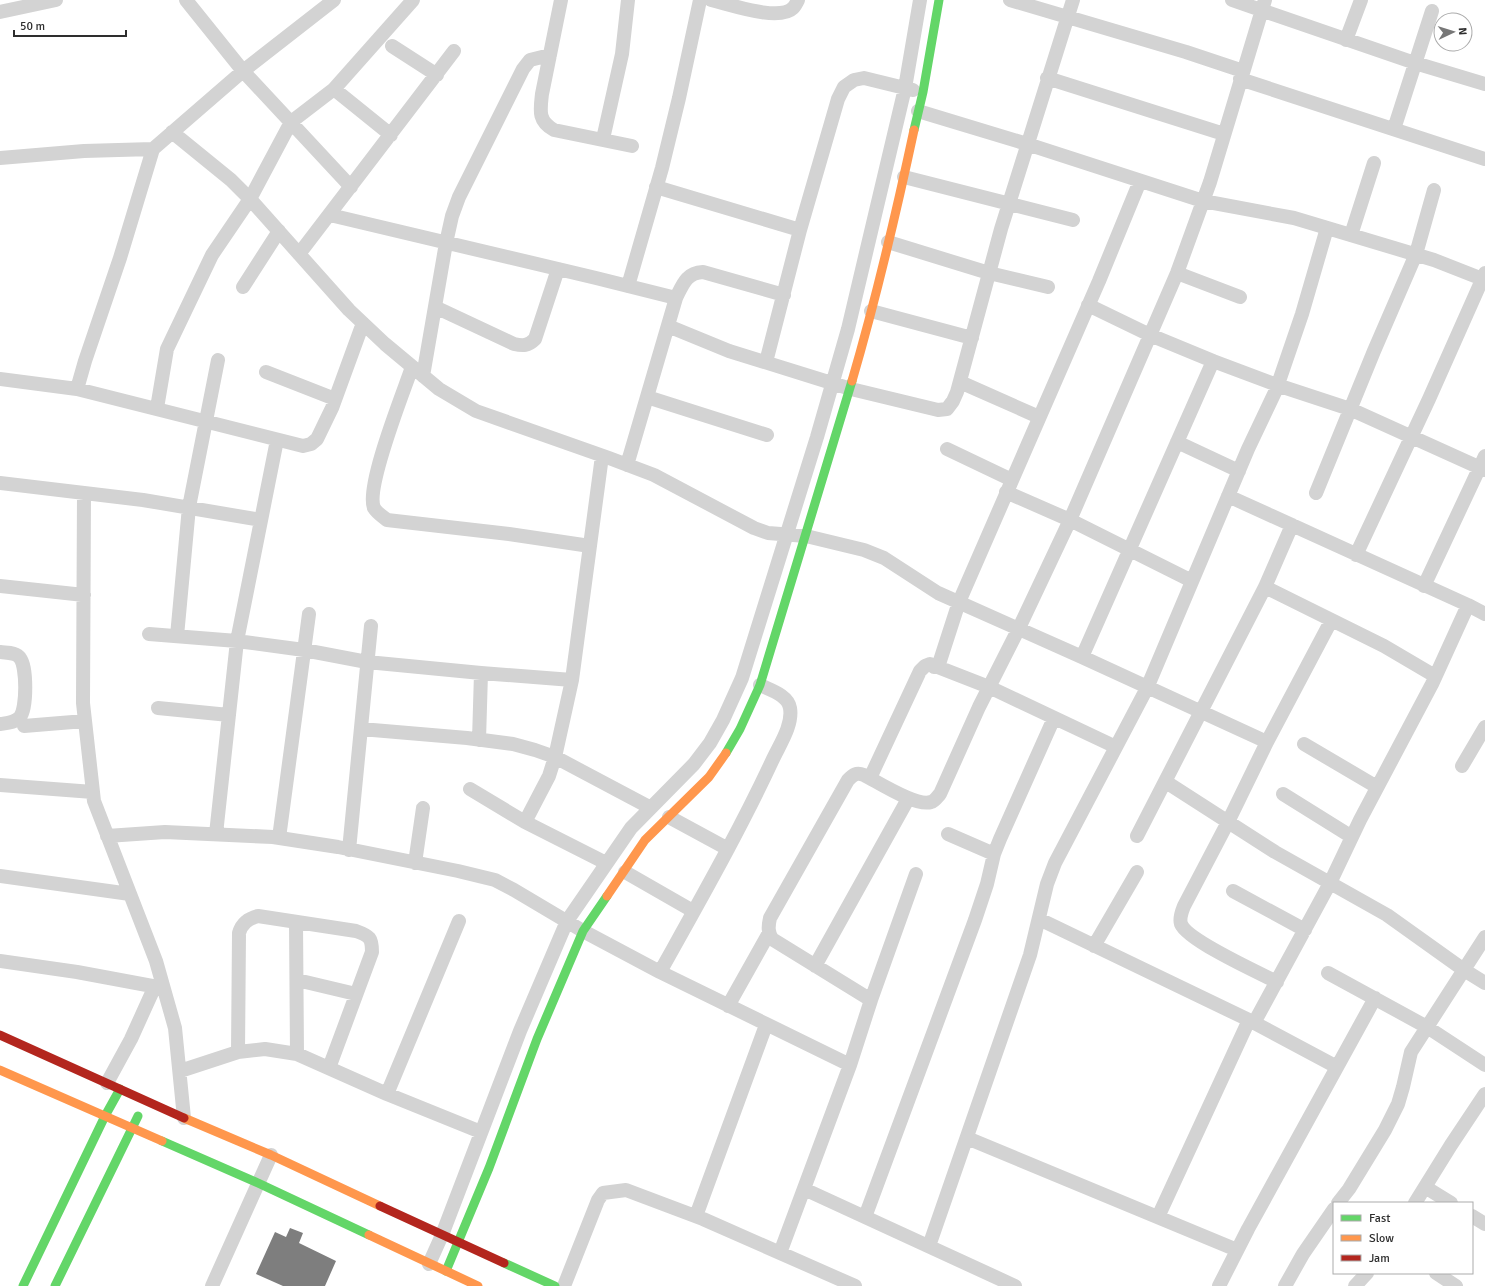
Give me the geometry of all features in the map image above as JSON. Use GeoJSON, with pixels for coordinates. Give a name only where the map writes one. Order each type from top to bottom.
{"type":"FeatureCollection","features":[{"type":"Feature","properties":{"kind":"street"},"geometry":{"type":"LineString","coordinates":[[0,12],[56,0]]}},
{"type":"Feature","properties":{"kind":"street"},"geometry":{"type":"LineString","coordinates":[[186,0],[243,71],[351,187]]}},
{"type":"Feature","properties":{"kind":"street"},"geometry":{"type":"LineString","coordinates":[[78,390],[85,360],[120,258],[153,149],[243,71],[334,0]]}},
{"type":"Feature","properties":{"kind":"street"},"geometry":{"type":"LineString","coordinates":[[157,408],[167,349],[212,255],[250,198],[291,122],[334,88],[413,0]]}},
{"type":"Feature","properties":{"kind":"street"},"geometry":{"type":"LineString","coordinates":[[561,0],[540,110],[542,118],[546,125],[554,130],[632,146]]}},
{"type":"Feature","properties":{"kind":"street"},"geometry":{"type":"LineString","coordinates":[[603,139],[622,54],[628,0]]}},
{"type":"Feature","properties":{"kind":"street"},"geometry":{"type":"LineString","coordinates":[[628,286],[679,98],[700,0]]}},
{"type":"Feature","properties":{"kind":"street"},"geometry":{"type":"LineString","coordinates":[[712,0],[744,4],[764,13],[783,13],[793,8],[798,0]]}},
{"type":"Feature","properties":{"kind":"street"},"geometry":{"type":"LineString","coordinates":[[429,1264],[442,1235],[520,1031],[567,922],[631,828],[694,764],[710,743],[723,720],[742,678],[833,383],[870,238],[899,106],[905,88],[920,0]]}},
{"type":"Feature","properties":{"kind":"street"},"geometry":{"type":"LineString","coordinates":[[446,1271],[459,1243],[489,1168],[538,1038],[583,931],[645,840],[709,777],[726,753],[740,729],[760,685],[851,389],[904,176],[923,92],[939,0]]}},
{"type":"Feature","properties":{"kind":"street"},"geometry":{"type":"LineString","coordinates":[[1010,0],[1186,52],[1242,75],[1394,129],[1485,159]]}},
{"type":"Feature","properties":{"kind":"street"},"geometry":{"type":"LineString","coordinates":[[668,326],[729,351],[851,389],[938,410],[947,409],[953,401],[960,382],[1009,203],[1073,0]]}},
{"type":"Feature","properties":{"kind":"street"},"geometry":{"type":"LineString","coordinates":[[1232,0],[1264,5],[1346,40],[1485,84]]}},
{"type":"Feature","properties":{"kind":"street"},"geometry":{"type":"LineString","coordinates":[[1346,40],[1361,0]]}},
{"type":"Feature","properties":{"kind":"street"},"geometry":{"type":"LineString","coordinates":[[871,1000],[772,940],[768,926],[770,918],[848,780],[853,774],[858,773],[870,778],[908,799],[919,802],[929,803],[940,794],[989,687],[1019,628],[1070,520],[1150,334],[1178,274],[1203,201],[1264,5]]}},
{"type":"Feature","properties":{"kind":"street"},"geometry":{"type":"LineString","coordinates":[[1394,129],[1432,11]]}},
{"type":"Feature","properties":{"kind":"street"},"geometry":{"type":"LineString","coordinates":[[392,46],[437,74]]}},
{"type":"Feature","properties":{"kind":"street"},"geometry":{"type":"LineString","coordinates":[[300,254],[392,135],[454,51]]}},
{"type":"Feature","properties":{"kind":"street"},"geometry":{"type":"LineString","coordinates":[[550,55],[530,60],[523,69],[460,196],[452,216],[435,307],[418,371],[380,457],[373,497],[374,507],[378,514],[387,520],[509,534],[590,546]]}},
{"type":"Feature","properties":{"kind":"street"},"geometry":{"type":"LineString","coordinates":[[766,362],[800,230],[838,99],[844,87],[854,80],[864,78],[923,92]]}},
{"type":"Feature","properties":{"kind":"street"},"geometry":{"type":"LineString","coordinates":[[1048,78],[1224,134]]}},
{"type":"Feature","properties":{"kind":"street"},"geometry":{"type":"LineString","coordinates":[[334,88],[392,135]]}},
{"type":"Feature","properties":{"kind":"street"},"geometry":{"type":"LineString","coordinates":[[918,111],[1027,144],[1203,201],[1294,218],[1416,254],[1484,277],[1356,555]]}},
{"type":"Feature","properties":{"kind":"street"},"geometry":{"type":"LineString","coordinates":[[172,132],[231,180],[250,198],[349,310],[385,344],[439,389],[476,411],[654,475],[754,528],[768,533],[806,536],[864,550],[884,558],[938,593],[1019,628],[1267,742]]}},
{"type":"Feature","properties":{"kind":"street"},"geometry":{"type":"LineString","coordinates":[[0,158],[84,151],[153,149]]}},
{"type":"Feature","properties":{"kind":"street"},"geometry":{"type":"LineString","coordinates":[[1350,235],[1374,163]]}},
{"type":"Feature","properties":{"kind":"street"},"geometry":{"type":"LineString","coordinates":[[904,176],[1073,220]]}},
{"type":"Feature","properties":{"kind":"street"},"geometry":{"type":"LineString","coordinates":[[936,667],[959,602],[1088,305],[1140,180]]}},
{"type":"Feature","properties":{"kind":"street"},"geometry":{"type":"LineString","coordinates":[[656,187],[800,230]]}},
{"type":"Feature","properties":{"kind":"street"},"geometry":{"type":"LineString","coordinates":[[1316,493],[1416,254],[1434,190]]}},
{"type":"Feature","properties":{"kind":"street"},"geometry":{"type":"LineString","coordinates":[[330,215],[676,298]]}},
{"type":"Feature","properties":{"kind":"street"},"geometry":{"type":"LineString","coordinates":[[929,1246],[1030,955],[1047,884],[1055,863],[1147,688],[1228,496],[1277,385],[1302,314],[1327,228]]}},
{"type":"Feature","properties":{"kind":"street"},"geometry":{"type":"LineString","coordinates":[[243,287],[279,231]]}},
{"type":"Feature","properties":{"kind":"street"},"geometry":{"type":"LineString","coordinates":[[888,242],[989,273],[1048,287]]}},
{"type":"Feature","properties":{"kind":"street"},"geometry":{"type":"LineString","coordinates":[[435,307],[514,344],[523,346],[530,344],[535,339],[558,269]]}},
{"type":"Feature","properties":{"kind":"street"},"geometry":{"type":"LineString","coordinates":[[627,465],[676,298],[688,277],[695,273],[703,272],[784,295]]}},
{"type":"Feature","properties":{"kind":"street"},"geometry":{"type":"LineString","coordinates":[[1178,274],[1240,297]]}},
{"type":"Feature","properties":{"kind":"street"},"geometry":{"type":"LineString","coordinates":[[1088,305],[1213,361],[1277,385],[1350,409],[1411,436],[1483,464],[1424,586]]}},
{"type":"Feature","properties":{"kind":"street"},"geometry":{"type":"LineString","coordinates":[[871,311],[972,338]]}},
{"type":"Feature","properties":{"kind":"street"},"geometry":{"type":"LineString","coordinates":[[0,379],[78,390],[157,408],[303,446],[312,444],[317,439],[335,399],[363,323]]}},
{"type":"Feature","properties":{"kind":"street"},"geometry":{"type":"LineString","coordinates":[[177,636],[189,508],[218,360]]}},
{"type":"Feature","properties":{"kind":"street"},"geometry":{"type":"LineString","coordinates":[[1082,657],[1213,361]]}},
{"type":"Feature","properties":{"kind":"street"},"geometry":{"type":"LineString","coordinates":[[266,372],[335,399]]}},
{"type":"Feature","properties":{"kind":"street"},"geometry":{"type":"LineString","coordinates":[[960,382],[1039,417]]}},
{"type":"Feature","properties":{"kind":"street"},"geometry":{"type":"LineString","coordinates":[[647,397],[767,435]]}},
{"type":"Feature","properties":{"kind":"street"},"geometry":{"type":"LineString","coordinates":[[216,834],[237,641],[277,440]]}},
{"type":"Feature","properties":{"kind":"street"},"geometry":{"type":"LineString","coordinates":[[1177,442],[1239,471]]}},
{"type":"Feature","properties":{"kind":"street"},"geometry":{"type":"LineString","coordinates":[[947,449],[1070,520],[1192,581]]}},
{"type":"Feature","properties":{"kind":"street"},"geometry":{"type":"LineString","coordinates":[[525,822],[549,776],[555,757],[572,680],[602,456]]}},
{"type":"Feature","properties":{"kind":"street"},"geometry":{"type":"LineString","coordinates":[[0,483],[84,493],[261,520]]}},
{"type":"Feature","properties":{"kind":"street"},"geometry":{"type":"LineString","coordinates":[[84,493],[83,703],[94,801],[156,961],[159,987],[175,1028],[184,1118]]}},
{"type":"Feature","properties":{"kind":"street"},"geometry":{"type":"LineString","coordinates":[[1228,496],[1485,614]]}},
{"type":"Feature","properties":{"kind":"street"},"geometry":{"type":"LineString","coordinates":[[1137,836],[1265,587],[1292,525]]}},
{"type":"Feature","properties":{"kind":"street"},"geometry":{"type":"LineString","coordinates":[[0,586],[84,595]]}},
{"type":"Feature","properties":{"kind":"street"},"geometry":{"type":"LineString","coordinates":[[1265,587],[1384,646],[1435,676]]}},
{"type":"Feature","properties":{"kind":"street"},"geometry":{"type":"LineString","coordinates":[[1158,1217],[1252,1021],[1277,982],[1330,884],[1352,836],[1435,676],[1468,605]]}},
{"type":"Feature","properties":{"kind":"street"},"geometry":{"type":"LineString","coordinates":[[279,838],[309,614]]}},
{"type":"Feature","properties":{"kind":"street"},"geometry":{"type":"LineString","coordinates":[[1277,982],[1210,948],[1187,932],[1181,924],[1181,917],[1184,906],[1331,620]]}},
{"type":"Feature","properties":{"kind":"street"},"geometry":{"type":"LineString","coordinates":[[349,850],[371,626]]}},
{"type":"Feature","properties":{"kind":"street"},"geometry":{"type":"LineString","coordinates":[[149,634],[237,641],[304,650],[367,662],[572,680]]}},
{"type":"Feature","properties":{"kind":"street"},"geometry":{"type":"LineString","coordinates":[[0,652],[16,654],[24,664],[25,701],[24,711],[19,718],[12,722],[0,724]]}},
{"type":"Feature","properties":{"kind":"street"},"geometry":{"type":"LineString","coordinates":[[870,778],[920,671],[924,666],[930,664],[989,687],[1116,747]]}},
{"type":"Feature","properties":{"kind":"street"},"geometry":{"type":"LineString","coordinates":[[478,740],[481,673]]}},
{"type":"Feature","properties":{"kind":"street"},"geometry":{"type":"LineString","coordinates":[[660,972],[757,795],[788,726],[791,713],[790,706],[784,698],[760,685]]}},
{"type":"Feature","properties":{"kind":"street"},"geometry":{"type":"LineString","coordinates":[[158,708],[229,715]]}},
{"type":"Feature","properties":{"kind":"street"},"geometry":{"type":"LineString","coordinates":[[865,1217],[975,920],[994,854],[1054,718]]}},
{"type":"Feature","properties":{"kind":"street"},"geometry":{"type":"LineString","coordinates":[[24,726],[85,720]]}},
{"type":"Feature","properties":{"kind":"street"},"geometry":{"type":"LineString","coordinates":[[1462,766],[1485,727]]}},
{"type":"Feature","properties":{"kind":"street"},"geometry":{"type":"LineString","coordinates":[[361,729],[513,744],[555,757],[651,808]]}},
{"type":"Feature","properties":{"kind":"street"},"geometry":{"type":"LineString","coordinates":[[1304,744],[1377,787]]}},
{"type":"Feature","properties":{"kind":"street"},"geometry":{"type":"LineString","coordinates":[[1166,782],[1275,852],[1387,915],[1464,970],[1485,983]]}},
{"type":"Feature","properties":{"kind":"street"},"geometry":{"type":"LineString","coordinates":[[0,785],[93,792]]}},
{"type":"Feature","properties":{"kind":"street"},"geometry":{"type":"LineString","coordinates":[[470,789],[525,822],[606,863]]}},
{"type":"Feature","properties":{"kind":"street"},"geometry":{"type":"LineString","coordinates":[[1284,794],[1352,836]]}},
{"type":"Feature","properties":{"kind":"street"},"geometry":{"type":"LineString","coordinates":[[815,966],[908,799]]}},
{"type":"Feature","properties":{"kind":"street"},"geometry":{"type":"LineString","coordinates":[[415,863],[423,808]]}},
{"type":"Feature","properties":{"kind":"street"},"geometry":{"type":"LineString","coordinates":[[669,817],[728,849]]}},
{"type":"Feature","properties":{"kind":"street"},"geometry":{"type":"LineString","coordinates":[[107,836],[165,832],[279,838],[458,871],[495,880],[583,931],[660,972],[850,1066]]}},
{"type":"Feature","properties":{"kind":"street"},"geometry":{"type":"LineString","coordinates":[[948,834],[994,854]]}},
{"type":"Feature","properties":{"kind":"street"},"geometry":{"type":"LineString","coordinates":[[624,872],[693,911]]}},
{"type":"Feature","properties":{"kind":"street"},"geometry":{"type":"LineString","coordinates":[[1094,946],[1137,872]]}},
{"type":"Feature","properties":{"kind":"street"},"geometry":{"type":"LineString","coordinates":[[780,1253],[850,1066],[871,1000],[916,874]]}},
{"type":"Feature","properties":{"kind":"street"},"geometry":{"type":"LineString","coordinates":[[0,876],[130,894]]}},
{"type":"Feature","properties":{"kind":"street"},"geometry":{"type":"LineString","coordinates":[[1233,891],[1305,930]]}},
{"type":"Feature","properties":{"kind":"street"},"geometry":{"type":"LineString","coordinates":[[238,1052],[238,933],[242,925],[250,918],[258,916],[356,931],[366,935],[372,942],[372,952],[329,1068]]}},
{"type":"Feature","properties":{"kind":"street"},"geometry":{"type":"LineString","coordinates":[[1039,919],[1252,1021],[1337,1067]]}},
{"type":"Feature","properties":{"kind":"street"},"geometry":{"type":"LineString","coordinates":[[386,1094],[459,921]]}},
{"type":"Feature","properties":{"kind":"street"},"geometry":{"type":"LineString","coordinates":[[296,922],[297,1054]]}},
{"type":"Feature","properties":{"kind":"street"},"geometry":{"type":"LineString","coordinates":[[728,1006],[769,933]]}},
{"type":"Feature","properties":{"kind":"street"},"geometry":{"type":"LineString","coordinates":[[1339,1202],[1349,1189],[1385,1130],[1398,1104],[1411,1052],[1485,937]]}},
{"type":"Feature","properties":{"kind":"street"},"geometry":{"type":"LineString","coordinates":[[0,960],[159,987]]}},
{"type":"Feature","properties":{"kind":"street"},"geometry":{"type":"LineString","coordinates":[[1328,973],[1427,1027],[1485,1064]]}},
{"type":"Feature","properties":{"kind":"street"},"geometry":{"type":"LineString","coordinates":[[296,980],[356,994]]}},
{"type":"Feature","properties":{"kind":"street"},"geometry":{"type":"LineString","coordinates":[[107,1083],[159,987]]}},
{"type":"Feature","properties":{"kind":"street"},"geometry":{"type":"LineString","coordinates":[[1219,1286],[1237,1250],[1375,998]]}},
{"type":"Feature","properties":{"kind":"street"},"geometry":{"type":"LineString","coordinates":[[696,1216],[766,1025]]}},
{"type":"Feature","properties":{"kind":"street"},"geometry":{"type":"LineString","coordinates":[[0,1035],[145,1101],[271,1154],[459,1243],[555,1286]]}},
{"type":"Feature","properties":{"kind":"street"},"geometry":{"type":"LineString","coordinates":[[180,1071],[238,1052],[265,1049],[297,1054],[386,1094],[481,1132]]}},
{"type":"Feature","properties":{"kind":"street"},"geometry":{"type":"LineString","coordinates":[[0,1070],[258,1183],[478,1286]]}},
{"type":"Feature","properties":{"kind":"street"},"geometry":{"type":"LineString","coordinates":[[23,1286],[105,1116],[120,1089]]}},
{"type":"Feature","properties":{"kind":"street"},"geometry":{"type":"LineString","coordinates":[[1416,1202],[1485,1094]]}},
{"type":"Feature","properties":{"kind":"street"},"geometry":{"type":"LineString","coordinates":[[55,1286],[145,1101]]}},
{"type":"Feature","properties":{"kind":"street"},"geometry":{"type":"LineString","coordinates":[[967,1138],[1237,1250]]}},
{"type":"Feature","properties":{"kind":"street"},"geometry":{"type":"LineString","coordinates":[[212,1286],[271,1154]]}},
{"type":"Feature","properties":{"kind":"street"},"geometry":{"type":"LineString","coordinates":[[1425,1187],[1449,1202]]}},
{"type":"Feature","properties":{"kind":"street"},"geometry":{"type":"LineString","coordinates":[[804,1189],[1015,1286]]}},
{"type":"Feature","properties":{"kind":"street"},"geometry":{"type":"LineString","coordinates":[[564,1286],[598,1200],[603,1193],[626,1190],[696,1216],[855,1286]]}},
{"type":"Feature","properties":{"kind":"street"},"geometry":{"type":"LineString","coordinates":[[1285,1286],[1303,1254],[1333,1210]]}},
{"type":"Feature","properties":{"kind":"street"},"geometry":{"type":"LineString","coordinates":[[1473,1217],[1485,1224]]}},
{"type":"Feature","properties":{"kind":"street"},"geometry":{"type":"LineString","coordinates":[[1355,1286],[1366,1274]]}},
{"type":"Feature","properties":{"kind":"street"},"geometry":{"type":"LineString","coordinates":[[1438,1274],[1456,1286]]}},
{"type":"Feature","properties":{"kind":"building"},"geometry":{"type":"Polygon","coordinates":[[[290,1228],[303,1233],[299,1243],[336,1261],[325,1286],[283,1286],[256,1274],[275,1232],[286,1237],[290,1228]]]}},
{"type":"Feature","properties":{"kind":"traffic: fast"},"geometry":{"type":"LineString","coordinates":[[914,130],[923,92],[939,0]]}},
{"type":"Feature","properties":{"kind":"traffic: fast"},"geometry":{"type":"LineString","coordinates":[[726,753],[740,729],[760,685],[852,381]]}},
{"type":"Feature","properties":{"kind":"traffic: fast"},"geometry":{"type":"LineString","coordinates":[[446,1271],[489,1168],[537,1039],[583,931],[607,896]]}},
{"type":"Feature","properties":{"kind":"traffic: fast"},"geometry":{"type":"LineString","coordinates":[[23,1286],[105,1116],[120,1089]]}},
{"type":"Feature","properties":{"kind":"traffic: fast"},"geometry":{"type":"LineString","coordinates":[[55,1286],[138,1116]]}},
{"type":"Feature","properties":{"kind":"traffic: fast"},"geometry":{"type":"LineString","coordinates":[[162,1141],[258,1183],[369,1235]]}},
{"type":"Feature","properties":{"kind":"traffic: fast"},"geometry":{"type":"LineString","coordinates":[[504,1263],[555,1286]]}},
{"type":"Feature","properties":{"kind":"traffic: slow"},"geometry":{"type":"LineString","coordinates":[[852,381],[885,256],[914,130]]}},
{"type":"Feature","properties":{"kind":"traffic: slow"},"geometry":{"type":"LineString","coordinates":[[607,896],[645,840],[709,777],[726,753]]}},
{"type":"Feature","properties":{"kind":"traffic: slow"},"geometry":{"type":"LineString","coordinates":[[0,1070],[162,1141]]}},
{"type":"Feature","properties":{"kind":"traffic: slow"},"geometry":{"type":"LineString","coordinates":[[184,1118],[271,1155],[380,1206]]}},
{"type":"Feature","properties":{"kind":"traffic: slow"},"geometry":{"type":"LineString","coordinates":[[369,1235],[478,1286]]}},
{"type":"Feature","properties":{"kind":"traffic: jam"},"geometry":{"type":"LineString","coordinates":[[0,1035],[184,1118]]}},
{"type":"Feature","properties":{"kind":"traffic: jam"},"geometry":{"type":"LineString","coordinates":[[380,1206],[504,1263]]}}]}
